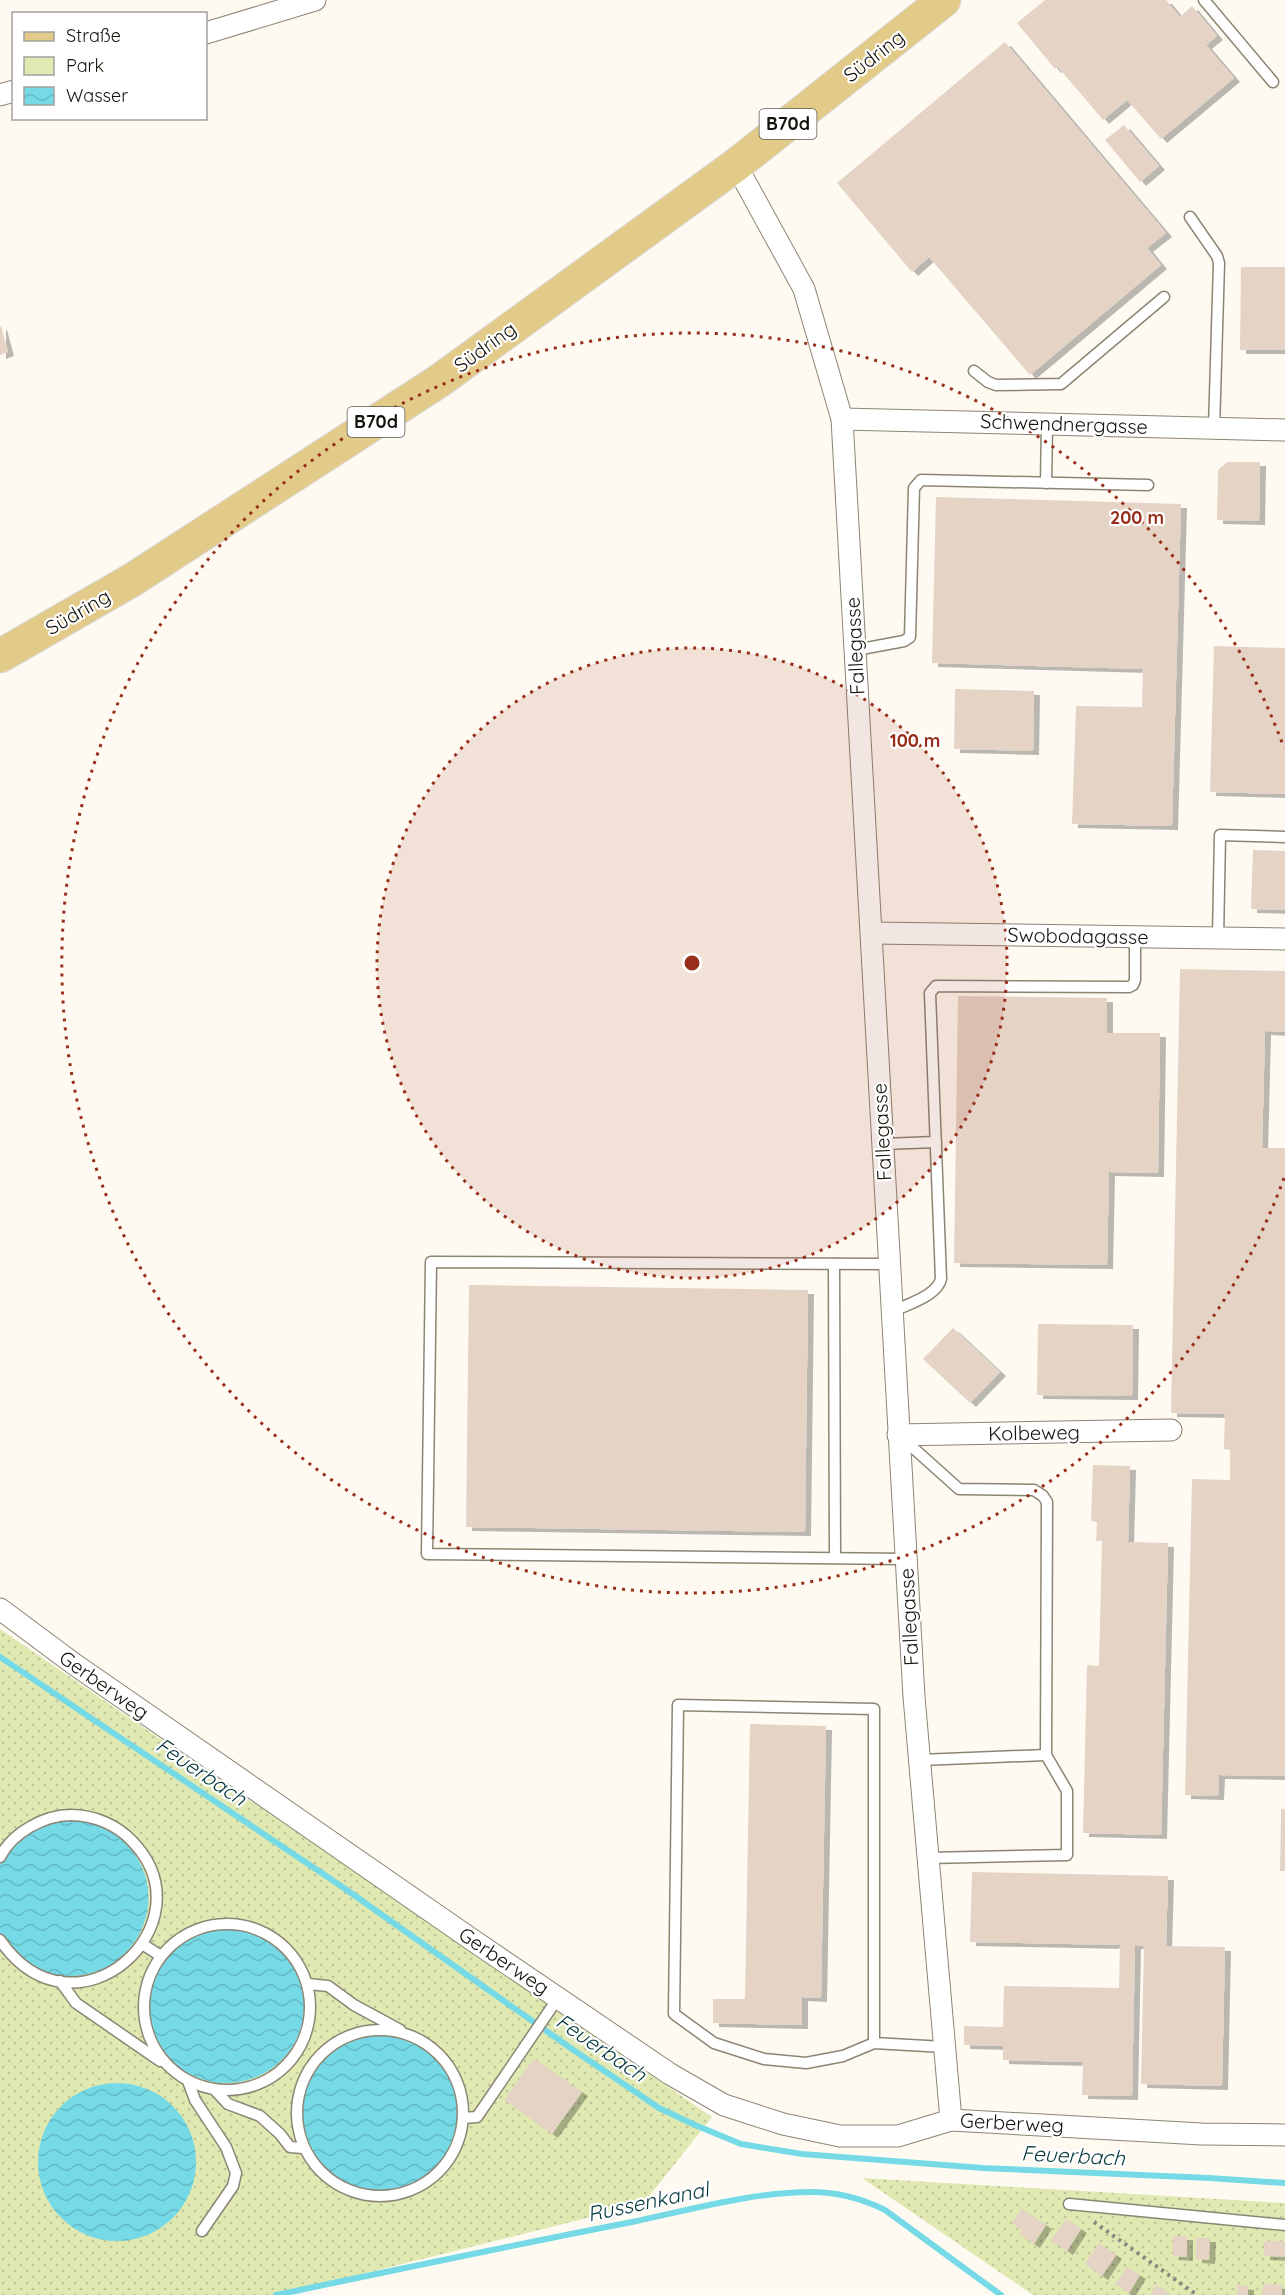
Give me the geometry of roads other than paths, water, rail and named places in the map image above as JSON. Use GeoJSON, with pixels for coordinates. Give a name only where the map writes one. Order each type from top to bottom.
{"type":"FeatureCollection","features":[{"type":"Feature","properties":{"kind":"main road","name":"Südring"},"geometry":{"type":"LineString","coordinates":[[0,656],[132,580],[439,381],[736,165],[930,4]]}},
{"type":"Feature","properties":{"kind":"street"},"geometry":{"type":"LineString","coordinates":[[207,33],[315,0]]}},
{"type":"Feature","properties":{"kind":"street","name":"Fallegasse"},"geometry":{"type":"LineString","coordinates":[[736,165],[804,289],[842,419],[898,1435],[920,1760],[951,2120]]}},
{"type":"Feature","properties":{"kind":"street","name":"Schwendnergasse"},"geometry":{"type":"LineString","coordinates":[[842,419],[1285,430]]}},
{"type":"Feature","properties":{"kind":"street","name":"Swobodagasse"},"geometry":{"type":"LineString","coordinates":[[872,933],[1285,939]]}},
{"type":"Feature","properties":{"kind":"street","name":"Kolbeweg"},"geometry":{"type":"LineString","coordinates":[[898,1435],[1171,1430]]}},
{"type":"Feature","properties":{"kind":"street","name":"Gerberweg"},"geometry":{"type":"LineString","coordinates":[[0,1609],[553,2006],[724,2106],[773,2121],[840,2136],[898,2136],[951,2120],[1202,2134],[1285,2135]]}},
{"type":"Feature","properties":{"kind":"lane"},"geometry":{"type":"LineString","coordinates":[[1204,0],[1273,82]]}},
{"type":"Feature","properties":{"kind":"lane"},"geometry":{"type":"LineString","coordinates":[[1190,218],[1219,263],[1214,428]]}},
{"type":"Feature","properties":{"kind":"lane"},"geometry":{"type":"LineString","coordinates":[[974,371],[996,385],[1061,384],[1164,297]]}},
{"type":"Feature","properties":{"kind":"lane"},"geometry":{"type":"LineString","coordinates":[[1046,483],[1047,424]]}},
{"type":"Feature","properties":{"kind":"lane"},"geometry":{"type":"LineString","coordinates":[[856,650],[904,641],[910,637],[914,488],[921,480],[1148,485]]}},
{"type":"Feature","properties":{"kind":"lane"},"geometry":{"type":"LineString","coordinates":[[1218,939],[1220,836],[1285,837]]}},
{"type":"Feature","properties":{"kind":"lane"},"geometry":{"type":"LineString","coordinates":[[892,1312],[934,1291],[940,1285],[930,993],[936,986],[1129,987],[1134,985],[1135,980],[1135,937]]}},
{"type":"Feature","properties":{"kind":"lane"},"geometry":{"type":"LineString","coordinates":[[883,1144],[936,1142]]}},
{"type":"Feature","properties":{"kind":"lane"},"geometry":{"type":"LineString","coordinates":[[889,1264],[431,1262],[427,1554],[906,1559]]}},
{"type":"Feature","properties":{"kind":"lane"},"geometry":{"type":"LineString","coordinates":[[834,1264],[835,1558]]}},
{"type":"Feature","properties":{"kind":"lane"},"geometry":{"type":"LineString","coordinates":[[898,1435],[959,1489],[1034,1490],[1047,1502],[1046,1755],[1067,1791],[1067,1855],[928,1858]]}},
{"type":"Feature","properties":{"kind":"lane"},"geometry":{"type":"LineString","coordinates":[[874,2043],[874,1709],[678,1705],[674,2014],[714,2043],[764,2059],[806,2063],[843,2056],[874,2043],[944,2047]]}},
{"type":"Feature","properties":{"kind":"lane"},"geometry":{"type":"LineString","coordinates":[[920,1760],[1046,1755]]}},
{"type":"Feature","properties":{"kind":"lane"},"geometry":{"type":"LineString","coordinates":[[0,1951],[12,1956],[34,1973],[60,1982],[88,1981],[114,1971],[136,1954],[150,1930],[156,1903],[153,1876],[142,1851],[123,1831],[98,1819],[71,1815],[44,1820],[20,1833],[2,1850]]}},
{"type":"Feature","properties":{"kind":"lane"},"geometry":{"type":"LineString","coordinates":[[60,1982],[76,2003],[188,2081],[215,2090],[243,2089],[269,2080],[291,2062],[305,2038],[311,2011],[308,1984],[296,1959],[277,1940],[253,1927],[225,1923],[198,1928],[174,1942],[156,1962],[146,1988],[144,2015],[151,2041],[166,2064]]}},
{"type":"Feature","properties":{"kind":"lane"},"geometry":{"type":"LineString","coordinates":[[0,1940],[12,1956]]}},
{"type":"Feature","properties":{"kind":"lane"},"geometry":{"type":"LineString","coordinates":[[142,1944],[161,1956]]}},
{"type":"Feature","properties":{"kind":"lane"},"geometry":{"type":"LineString","coordinates":[[308,1984],[328,1986],[354,2005],[429,2046],[449,2066],[460,2090],[464,2118],[458,2145],[443,2169],[421,2186],[395,2196],[367,2196],[341,2188],[319,2171],[303,2148],[296,2121],[298,2094],[309,2068],[327,2048],[351,2035],[378,2030],[405,2033]]}},
{"type":"Feature","properties":{"kind":"lane"},"geometry":{"type":"LineString","coordinates":[[464,2118],[477,2117],[553,2006]]}},
{"type":"Feature","properties":{"kind":"lane"},"geometry":{"type":"LineString","coordinates":[[294,2056],[309,2068]]}},
{"type":"Feature","properties":{"kind":"lane"},"geometry":{"type":"LineString","coordinates":[[188,2081],[195,2100],[226,2147],[236,2173],[233,2186],[202,2231]]}},
{"type":"Feature","properties":{"kind":"lane"},"geometry":{"type":"LineString","coordinates":[[215,2090],[228,2104],[260,2116],[280,2134],[290,2147],[303,2148]]}},
{"type":"Feature","properties":{"kind":"lane"},"geometry":{"type":"LineString","coordinates":[[1069,2204],[1285,2225]]}},
{"type":"Feature","properties":{"kind":"water"},"geometry":{"type":"Polygon","coordinates":[[[69,1819],[96,1823],[118,1836],[129,1847],[143,1869],[148,1892],[147,1915],[138,1936],[125,1954],[106,1967],[84,1975],[58,1975],[32,1968],[17,1957],[0,1935],[0,1860],[22,1834],[44,1822],[69,1819]]]}},
{"type":"Feature","properties":{"kind":"water"},"geometry":{"type":"Polygon","coordinates":[[[226,1925],[256,1931],[282,1948],[299,1974],[305,2004],[299,2034],[282,2060],[256,2077],[226,2083],[196,2077],[170,2060],[153,2034],[147,2004],[153,1974],[170,1948],[196,1931],[226,1925]]]}},
{"type":"Feature","properties":{"kind":"water"},"geometry":{"type":"Polygon","coordinates":[[[381,2034],[411,2040],[425,2047],[437,2057],[447,2069],[454,2083],[460,2113],[454,2143],[447,2157],[437,2169],[425,2179],[411,2186],[381,2192],[351,2186],[337,2179],[325,2169],[315,2157],[308,2143],[302,2113],[308,2083],[315,2069],[325,2057],[337,2047],[351,2040],[381,2034]]]}},
{"type":"Feature","properties":{"kind":"water"},"geometry":{"type":"Polygon","coordinates":[[[117,2083],[147,2089],[161,2096],[173,2106],[183,2118],[190,2132],[196,2162],[190,2192],[183,2206],[173,2218],[161,2228],[147,2235],[117,2241],[87,2235],[73,2228],[61,2218],[51,2206],[44,2192],[38,2162],[44,2132],[51,2118],[61,2106],[73,2096],[87,2089],[117,2083]]]}},
{"type":"Feature","properties":{"kind":"waterway","name":"Feuerbach"},"geometry":{"type":"LineString","coordinates":[[0,1657],[344,1888],[659,2108],[741,2144],[802,2154],[983,2168],[1285,2183]]}},
{"type":"Feature","properties":{"kind":"waterway","name":"Russenkanal"},"geometry":{"type":"LineString","coordinates":[[276,2295],[721,2202],[767,2195],[811,2192],[849,2196],[885,2210],[1001,2295]]}}]}
